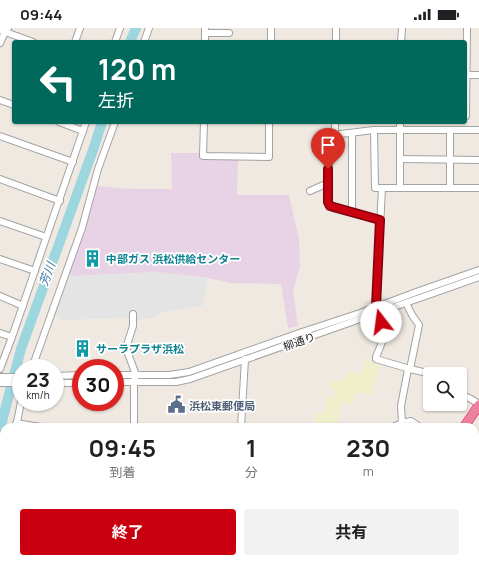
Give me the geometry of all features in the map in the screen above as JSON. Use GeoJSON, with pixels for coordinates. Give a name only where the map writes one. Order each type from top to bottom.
{"type":"FeatureCollection","features":[{"type":"Feature","properties":{"kind":"highway"},"geometry":{"type":"LineString","coordinates":[[467,423],[479,405]]}},
{"type":"Feature","properties":{"kind":"street"},"geometry":{"type":"LineString","coordinates":[[76,40],[80,28]]}},
{"type":"Feature","properties":{"kind":"street"},"geometry":{"type":"LineString","coordinates":[[145,40],[149,28]]}},
{"type":"Feature","properties":{"kind":"street"},"geometry":{"type":"LineString","coordinates":[[271,28],[271,40]]}},
{"type":"Feature","properties":{"kind":"street"},"geometry":{"type":"LineString","coordinates":[[336,28],[336,40]]}},
{"type":"Feature","properties":{"kind":"street"},"geometry":{"type":"LineString","coordinates":[[402,28],[402,40]]}},
{"type":"Feature","properties":{"kind":"street"},"geometry":{"type":"LineString","coordinates":[[467,28],[467,40]]}},
{"type":"Feature","properties":{"kind":"street"},"geometry":{"type":"LineString","coordinates":[[115,40],[118,29]]}},
{"type":"Feature","properties":{"kind":"street"},"geometry":{"type":"LineString","coordinates":[[0,43],[4,30],[28,40]]}},
{"type":"Feature","properties":{"kind":"street"},"geometry":{"type":"LineString","coordinates":[[205,30],[229,33]]}},
{"type":"Feature","properties":{"kind":"street"},"geometry":{"type":"LineString","coordinates":[[467,74],[479,75]]}},
{"type":"Feature","properties":{"kind":"street"},"geometry":{"type":"LineString","coordinates":[[0,100],[12,105]]}},
{"type":"Feature","properties":{"kind":"street"},"geometry":{"type":"LineString","coordinates":[[64,124],[83,131]]}},
{"type":"Feature","properties":{"kind":"street"},"geometry":{"type":"LineString","coordinates":[[0,369],[60,201],[85,124]]}},
{"type":"Feature","properties":{"kind":"street"},"geometry":{"type":"LineString","coordinates":[[35,359],[82,228],[98,170],[114,124]]}},
{"type":"Feature","properties":{"kind":"street"},"geometry":{"type":"LineString","coordinates":[[204,124],[203,156],[269,157],[270,124]]}},
{"type":"Feature","properties":{"kind":"street"},"geometry":{"type":"LineString","coordinates":[[335,124],[335,135]]}},
{"type":"Feature","properties":{"kind":"street"},"geometry":{"type":"LineString","coordinates":[[400,124],[400,188]]}},
{"type":"Feature","properties":{"kind":"street"},"geometry":{"type":"LineString","coordinates":[[374,130],[375,188],[479,188]]}},
{"type":"Feature","properties":{"kind":"street"},"geometry":{"type":"LineString","coordinates":[[380,220],[330,206],[328,202],[329,140],[332,135],[374,130],[479,130]]}},
{"type":"Feature","properties":{"kind":"street"},"geometry":{"type":"LineString","coordinates":[[450,130],[450,188]]}},
{"type":"Feature","properties":{"kind":"street"},"geometry":{"type":"LineString","coordinates":[[352,133],[352,213]]}},
{"type":"Feature","properties":{"kind":"street"},"geometry":{"type":"LineString","coordinates":[[0,136],[73,162]]}},
{"type":"Feature","properties":{"kind":"street"},"geometry":{"type":"LineString","coordinates":[[400,159],[479,160]]}},
{"type":"Feature","properties":{"kind":"street"},"geometry":{"type":"LineString","coordinates":[[0,179],[60,201]]}},
{"type":"Feature","properties":{"kind":"street"},"geometry":{"type":"LineString","coordinates":[[310,191],[328,183]]}},
{"type":"Feature","properties":{"kind":"street"},"geometry":{"type":"LineString","coordinates":[[382,188],[377,310],[381,322],[389,325],[376,359],[423,372]]}},
{"type":"Feature","properties":{"kind":"street"},"geometry":{"type":"LineString","coordinates":[[0,221],[46,237]]}},
{"type":"Feature","properties":{"kind":"street"},"geometry":{"type":"LineString","coordinates":[[0,259],[35,271]]}},
{"type":"Feature","properties":{"kind":"street","name":"柳通り"},"geometry":{"type":"LineString","coordinates":[[124,376],[176,382],[190,379],[377,310],[479,270]]}},
{"type":"Feature","properties":{"kind":"street","name":"柳通り"},"geometry":{"type":"LineString","coordinates":[[124,380],[189,372],[360,313],[406,303],[479,277]]}},
{"type":"Feature","properties":{"kind":"street"},"geometry":{"type":"LineString","coordinates":[[0,296],[23,306]]}},
{"type":"Feature","properties":{"kind":"street"},"geometry":{"type":"LineString","coordinates":[[406,303],[419,325],[404,386],[401,406],[402,423],[411,421],[414,423]]}},
{"type":"Feature","properties":{"kind":"street"},"geometry":{"type":"LineString","coordinates":[[133,314],[133,326],[126,348],[135,378],[134,423]]}},
{"type":"Feature","properties":{"kind":"street"},"geometry":{"type":"LineString","coordinates":[[0,332],[12,337]]}},
{"type":"Feature","properties":{"kind":"street"},"geometry":{"type":"LineString","coordinates":[[241,423],[245,359]]}},
{"type":"Feature","properties":{"kind":"street"},"geometry":{"type":"LineString","coordinates":[[1,377],[12,377]]}},
{"type":"Feature","properties":{"kind":"street"},"geometry":{"type":"LineString","coordinates":[[0,383],[12,383]]}},
{"type":"Feature","properties":{"kind":"street"},"geometry":{"type":"LineString","coordinates":[[467,397],[479,405]]}},
{"type":"Feature","properties":{"kind":"street"},"geometry":{"type":"LineString","coordinates":[[16,423],[19,411]]}},
{"type":"Feature","properties":{"kind":"shaded area"},"geometry":{"type":"Polygon","coordinates":[[[171,153],[200,153],[200,159],[238,160],[237,195],[289,195],[299,239],[300,266],[293,291],[298,326],[288,328],[281,284],[230,283],[208,278],[157,272],[74,276],[67,274],[97,186],[131,189],[172,189],[171,153]]]}},
{"type":"Feature","properties":{"kind":"shaded area"},"geometry":{"type":"Polygon","coordinates":[[[157,272],[208,279],[202,306],[160,312],[159,315],[155,315],[155,318],[137,320],[128,318],[60,320],[59,315],[53,315],[67,274],[74,276],[157,272]]]}},
{"type":"Feature","properties":{"kind":"green space"},"geometry":{"type":"Polygon","coordinates":[[[366,360],[380,366],[371,395],[356,392],[352,405],[341,404],[338,423],[314,423],[317,413],[325,412],[326,397],[335,397],[334,390],[327,384],[328,382],[338,380],[342,381],[350,370],[357,374],[362,371],[366,360]]]}},
{"type":"Feature","properties":{"kind":"waterway","name":"芳川"},"geometry":{"type":"LineString","coordinates":[[131,40],[136,28]]}},
{"type":"Feature","properties":{"kind":"waterway","name":"芳川"},"geometry":{"type":"LineString","coordinates":[[2,423],[21,349],[101,124]]}},
{"type":"Feature","properties":{"kind":"place","name":"中部ガス 浜松供給センター"},"geometry":{"type":"Point","coordinates":[93,258]}},
{"type":"Feature","properties":{"kind":"place","name":"サーラプラザ浜松"},"geometry":{"type":"Point","coordinates":[83,348]}},
{"type":"Feature","properties":{"kind":"place","name":"浜松東郵便局"},"geometry":{"type":"Point","coordinates":[176,405]}},
{"type":"Feature","properties":{"kind":"route"},"geometry":{"type":"LineString","coordinates":[[328,169],[328,202],[330,206],[380,220],[376,307],[381,322]]}}]}
